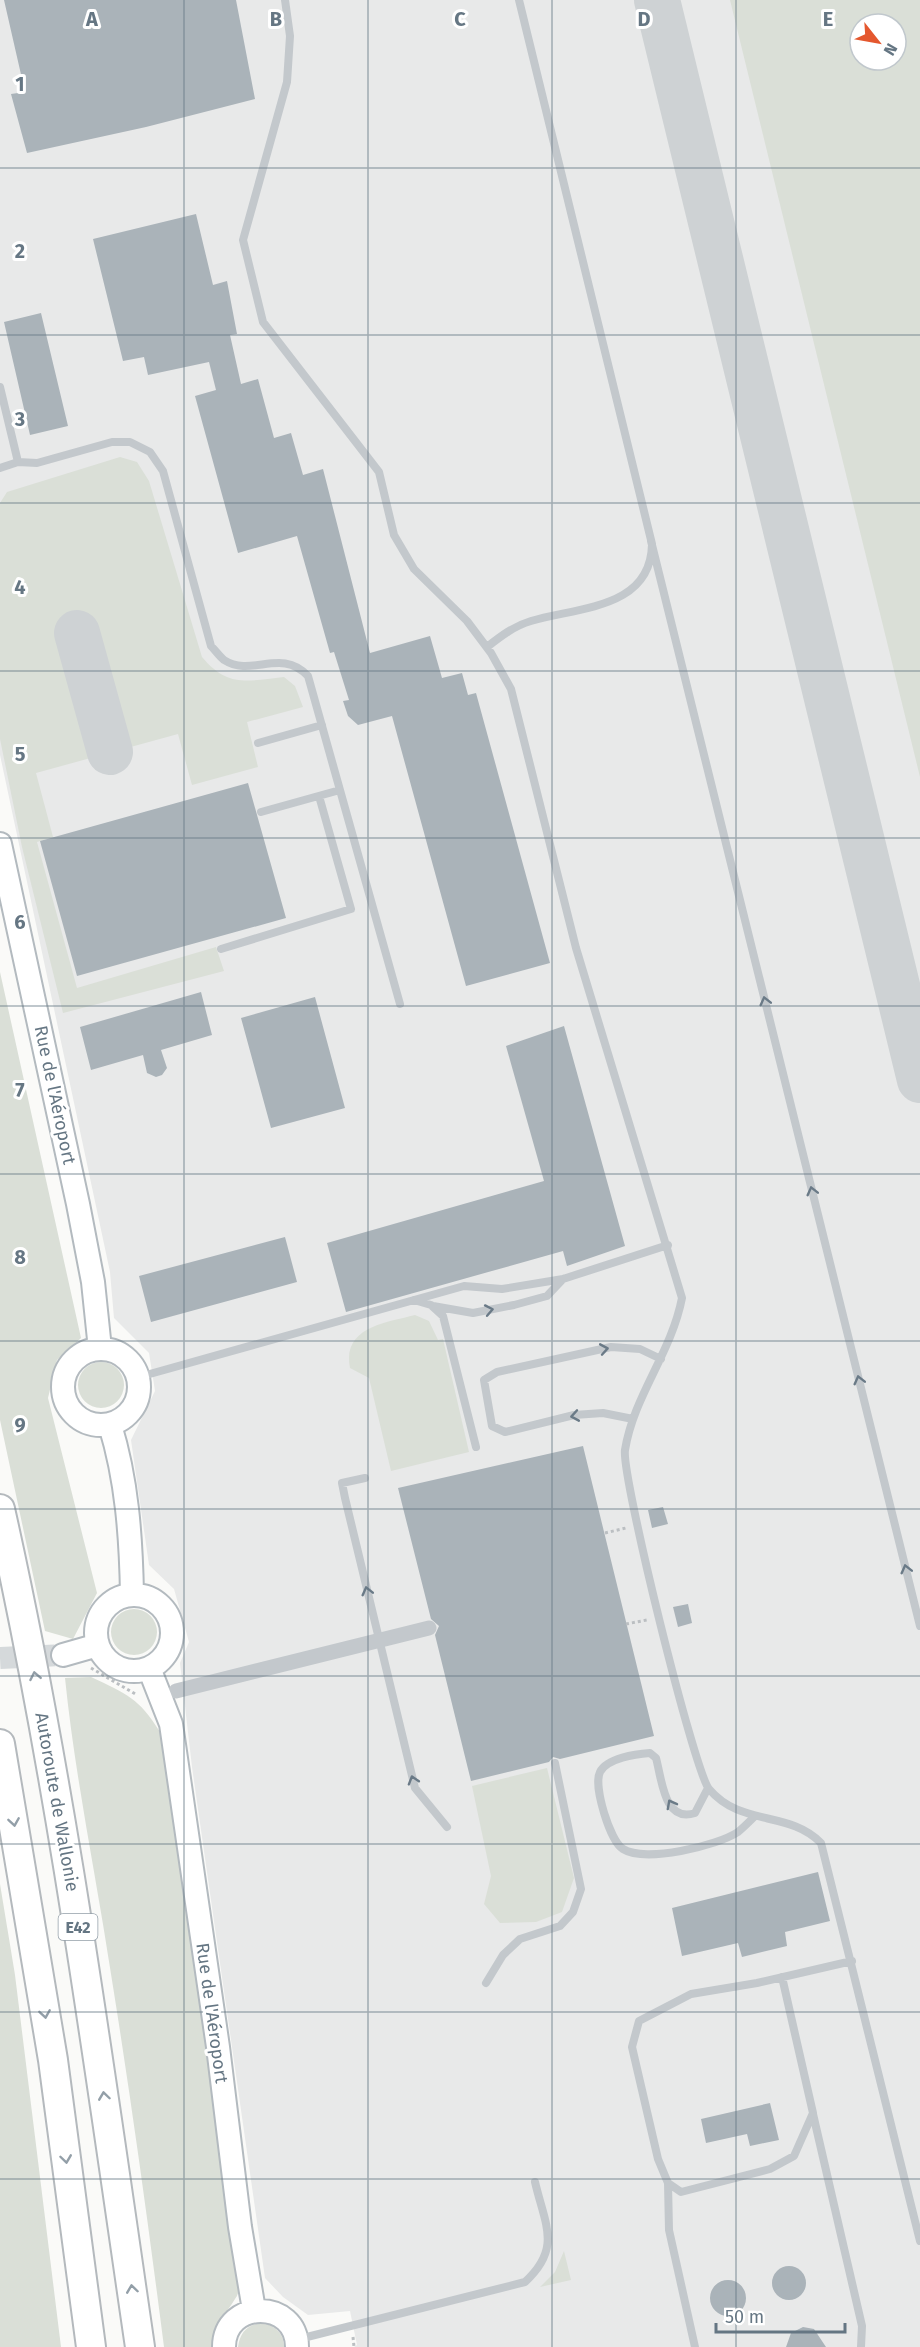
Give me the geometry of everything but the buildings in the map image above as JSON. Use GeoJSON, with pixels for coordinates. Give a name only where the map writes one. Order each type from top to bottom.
{"type":"FeatureCollection","features":[{"type":"Feature","properties":{"kind":"highway","name":"Autoroute de Wallonie"},"geometry":{"type":"LineString","coordinates":[[0,1509],[25,1621],[59,1804],[140,2347]]}},
{"type":"Feature","properties":{"kind":"highway","name":"E42"},"geometry":{"type":"LineString","coordinates":[[0,1744],[53,2060],[92,2347]]}},
{"type":"Feature","properties":{"kind":"main road","name":"Rue de l'Aéroport"},"geometry":{"type":"LineString","coordinates":[[0,844],[78,1204],[93,1282],[100,1349]]}},
{"type":"Feature","properties":{"kind":"main road"},"geometry":{"type":"LineString","coordinates":[[100,1349],[112,1350],[124,1356],[139,1377],[139,1397],[135,1407],[128,1415],[110,1425],[96,1426],[77,1417],[65,1400],[63,1386],[66,1372],[74,1360],[86,1352],[100,1349]]}},
{"type":"Feature","properties":{"kind":"main road"},"geometry":{"type":"LineString","coordinates":[[110,1425],[120,1455],[131,1542],[132,1595]]}},
{"type":"Feature","properties":{"kind":"main road"},"geometry":{"type":"LineString","coordinates":[[132,1595],[147,1597],[159,1605],[168,1617],[172,1631],[170,1647],[161,1659],[149,1668],[134,1671],[118,1667],[106,1658],[98,1645],[96,1631],[99,1618],[113,1602],[132,1595]]}},
{"type":"Feature","properties":{"kind":"main road"},"geometry":{"type":"LineString","coordinates":[[63,1655],[98,1645]]}},
{"type":"Feature","properties":{"kind":"main road","name":"Rue de l'Aéroport"},"geometry":{"type":"LineString","coordinates":[[149,1668],[168,1694],[218,2047],[240,2227],[254,2310]]}},
{"type":"Feature","properties":{"kind":"main road"},"geometry":{"type":"LineString","coordinates":[[224,2347],[227,2330],[234,2321],[254,2310],[266,2310],[286,2320],[297,2343]]}},
{"type":"Feature","properties":{"kind":"street"},"geometry":{"type":"LineString","coordinates":[[168,1694],[429,1628]]}},
{"type":"Feature","properties":{"kind":"lane"},"geometry":{"type":"LineString","coordinates":[[285,0],[290,36],[287,82],[243,240],[263,322],[379,472],[394,535],[414,569],[467,621],[487,647],[511,689],[576,948],[668,1245],[682,1298],[676,1327],[633,1419],[624,1453],[631,1496],[698,1764],[708,1788],[736,1809],[802,1827],[821,1843],[920,2241]]}},
{"type":"Feature","properties":{"kind":"lane"},"geometry":{"type":"LineString","coordinates":[[519,0],[920,1626]]}},
{"type":"Feature","properties":{"kind":"lane"},"geometry":{"type":"LineString","coordinates":[[0,387],[18,462]]}},
{"type":"Feature","properties":{"kind":"lane"},"geometry":{"type":"LineString","coordinates":[[0,468],[18,462],[37,463],[112,442],[130,442],[150,452],[163,471],[211,646],[224,660],[243,666],[279,662],[301,667],[308,676],[400,1005]]}},
{"type":"Feature","properties":{"kind":"lane"},"geometry":{"type":"LineString","coordinates":[[487,647],[518,625],[622,597],[633,590],[649,567],[651,541]]}},
{"type":"Feature","properties":{"kind":"lane"},"geometry":{"type":"LineString","coordinates":[[258,743],[322,725]]}},
{"type":"Feature","properties":{"kind":"lane"},"geometry":{"type":"LineString","coordinates":[[261,812],[340,790]]}},
{"type":"Feature","properties":{"kind":"lane"},"geometry":{"type":"LineString","coordinates":[[221,948],[351,909],[319,796]]}},
{"type":"Feature","properties":{"kind":"lane"},"geometry":{"type":"LineString","coordinates":[[139,1377],[464,1286],[502,1289],[563,1279],[668,1245]]}},
{"type":"Feature","properties":{"kind":"lane"},"geometry":{"type":"LineString","coordinates":[[414,1300],[473,1313],[547,1296],[563,1279]]}},
{"type":"Feature","properties":{"kind":"lane"},"geometry":{"type":"LineString","coordinates":[[431,1305],[443,1316],[476,1447]]}},
{"type":"Feature","properties":{"kind":"lane"},"geometry":{"type":"LineString","coordinates":[[633,1419],[603,1413],[574,1415],[505,1432],[492,1426],[484,1380],[497,1372],[611,1347],[640,1349],[661,1359]]}},
{"type":"Feature","properties":{"kind":"lane"},"geometry":{"type":"LineString","coordinates":[[365,1478],[342,1483],[415,1788],[447,1827]]}},
{"type":"Feature","properties":{"kind":"lane"},"geometry":{"type":"LineString","coordinates":[[708,1788],[695,1813],[684,1816],[675,1813],[669,1804],[656,1758],[650,1753],[633,1754],[608,1765],[600,1772],[598,1782],[613,1839],[621,1848],[632,1854],[670,1853],[714,1842],[737,1832],[755,1816]]}},
{"type":"Feature","properties":{"kind":"lane"},"geometry":{"type":"LineString","coordinates":[[486,1983],[503,1955],[520,1939],[560,1926],[573,1912],[581,1889],[555,1763]]}},
{"type":"Feature","properties":{"kind":"lane"},"geometry":{"type":"LineString","coordinates":[[695,2347],[669,2230],[668,2183],[658,2159],[632,2047],[639,2021],[691,1994],[852,1961]]}},
{"type":"Feature","properties":{"kind":"lane"},"geometry":{"type":"LineString","coordinates":[[782,1977],[862,2325],[861,2347]]}},
{"type":"Feature","properties":{"kind":"lane"},"geometry":{"type":"LineString","coordinates":[[668,2183],[681,2192],[770,2169],[794,2156],[813,2113]]}},
{"type":"Feature","properties":{"kind":"lane"},"geometry":{"type":"LineString","coordinates":[[297,2343],[525,2282],[538,2271],[547,2257],[549,2240],[535,2182]]}},
{"type":"Feature","properties":{"kind":"path"},"geometry":{"type":"LineString","coordinates":[[81,1668],[90,1668],[108,1677],[149,1703],[168,1694]]}},
{"type":"Feature","properties":{"kind":"shaded area"},"geometry":{"type":"Polygon","coordinates":[[[0,0],[920,0],[920,2347],[354,2347],[357,2345],[350,2311],[308,2315],[283,2297],[265,2278],[192,1767],[180,1663],[189,1642],[174,1589],[149,1565],[131,1440],[155,1391],[149,1353],[114,1318],[110,1272],[0,755],[0,0]]]}},
{"type":"Feature","properties":{"kind":"shaded area"},"geometry":{"type":"Polygon","coordinates":[[[730,0],[920,0],[920,777],[730,0]]]}},
{"type":"Feature","properties":{"kind":"shaded area"},"geometry":{"type":"Polygon","coordinates":[[[120,457],[137,462],[149,481],[202,657],[211,667],[230,678],[249,681],[284,677],[295,686],[303,707],[247,722],[258,767],[192,785],[178,734],[36,773],[53,837],[37,842],[77,988],[216,947],[224,971],[63,1013],[22,847],[0,739],[0,503],[7,492],[120,457]]]}},
{"type":"Feature","properties":{"kind":"shaded area"},"geometry":{"type":"Polygon","coordinates":[[[0,972],[81,1338],[57,1360],[48,1398],[97,1593],[73,1639],[45,1631],[0,1420],[0,972]]]}},
{"type":"Feature","properties":{"kind":"shaded area"},"geometry":{"type":"Polygon","coordinates":[[[415,1315],[429,1321],[438,1340],[443,1339],[469,1452],[391,1471],[369,1378],[350,1368],[349,1354],[359,1335],[368,1329],[415,1315]]]}},
{"type":"Feature","properties":{"kind":"shaded area"},"geometry":{"type":"Polygon","coordinates":[[[101,1362],[117,1369],[124,1385],[117,1401],[101,1408],[85,1401],[78,1385],[85,1369],[101,1362]]]}},
{"type":"Feature","properties":{"kind":"shaded area"},"geometry":{"type":"Polygon","coordinates":[[[134,1609],[150,1616],[157,1632],[150,1648],[134,1655],[118,1648],[111,1632],[118,1616],[134,1609]]]}},
{"type":"Feature","properties":{"kind":"shaded area"},"geometry":{"type":"Polygon","coordinates":[[[91,1677],[131,1698],[145,1711],[160,1732],[241,2280],[236,2297],[214,2333],[212,2347],[164,2347],[125,2067],[80,1789],[65,1678],[91,1677]]]}},
{"type":"Feature","properties":{"kind":"shaded area"},"geometry":{"type":"Polygon","coordinates":[[[547,1768],[574,1878],[562,1912],[536,1922],[500,1923],[484,1904],[491,1876],[472,1786],[547,1768]]]}},
{"type":"Feature","properties":{"kind":"shaded area"},"geometry":{"type":"Polygon","coordinates":[[[0,1884],[15,1975],[61,2347],[0,2347],[0,1884]]]}},
{"type":"Feature","properties":{"kind":"shaded area"},"geometry":{"type":"Polygon","coordinates":[[[564,2251],[571,2280],[540,2287],[555,2272],[564,2251]]]}},
{"type":"Feature","properties":{"kind":"shaded area"},"geometry":{"type":"Polygon","coordinates":[[[263,2323],[278,2331],[284,2347],[238,2347],[246,2330],[253,2325],[263,2323]]]}},
{"type":"Feature","properties":{"kind":"taxiway"},"geometry":{"type":"LineString","coordinates":[[657,0],[920,1080]]}},
{"type":"Feature","properties":{"kind":"taxiway"},"geometry":{"type":"LineString","coordinates":[[77,633],[110,752]]}},
{"type":"Feature","properties":{"kind":"tunnel"},"geometry":{"type":"LineString","coordinates":[[0,1658],[63,1655]]}}]}
